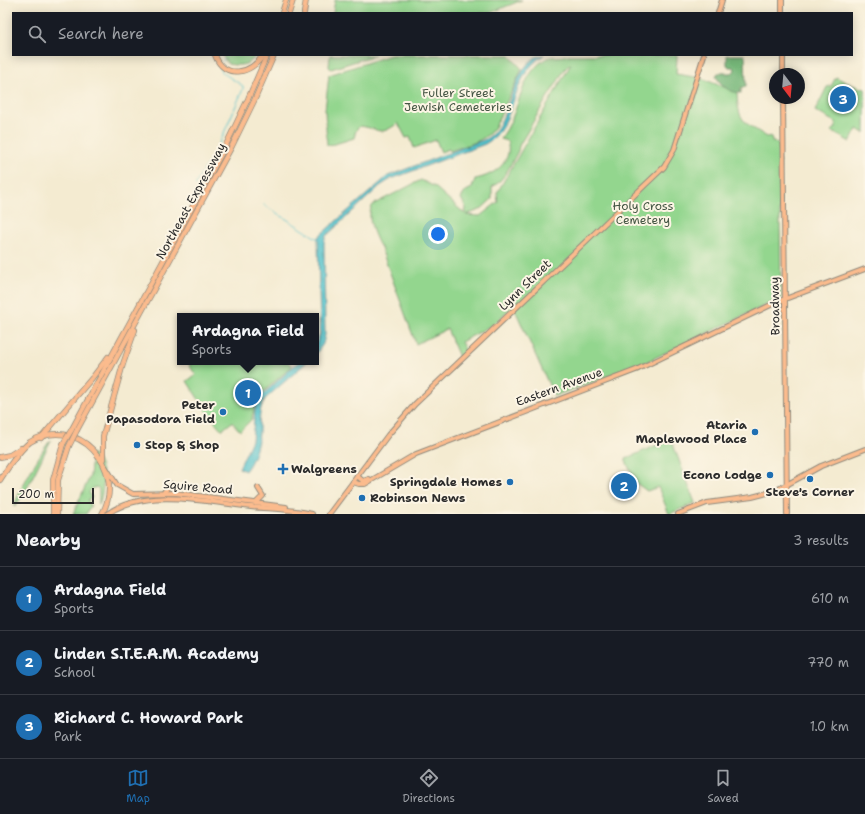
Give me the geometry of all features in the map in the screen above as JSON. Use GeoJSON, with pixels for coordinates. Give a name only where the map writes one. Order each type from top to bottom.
{"type":"FeatureCollection","features":[{"type":"Feature","properties":{"kind":"highway"},"geometry":{"type":"LineString","coordinates":[[282,12],[286,0]]}},
{"type":"Feature","properties":{"kind":"highway"},"geometry":{"type":"LineString","coordinates":[[289,12],[293,0]]}},
{"type":"Feature","properties":{"kind":"highway"},"geometry":{"type":"LineString","coordinates":[[304,12],[306,0]]}},
{"type":"Feature","properties":{"kind":"highway"},"geometry":{"type":"LineString","coordinates":[[217,56],[224,67],[237,72],[250,68],[262,56]]}},
{"type":"Feature","properties":{"kind":"highway","name":"Northeast Expressway"},"geometry":{"type":"LineString","coordinates":[[57,514],[59,475],[69,446],[119,354],[136,316],[137,309],[231,136],[267,56]]}},
{"type":"Feature","properties":{"kind":"highway","name":"Northeast Expressway"},"geometry":{"type":"LineString","coordinates":[[114,350],[136,316],[142,310],[239,133],[274,56]]}},
{"type":"Feature","properties":{"kind":"highway"},"geometry":{"type":"LineString","coordinates":[[102,514],[108,499],[110,487],[104,464],[102,448],[103,436],[136,316]]}},
{"type":"Feature","properties":{"kind":"highway"},"geometry":{"type":"LineString","coordinates":[[53,514],[54,475],[63,444],[114,350]]}},
{"type":"Feature","properties":{"kind":"highway"},"geometry":{"type":"LineString","coordinates":[[40,438],[114,350]]}},
{"type":"Feature","properties":{"kind":"highway"},"geometry":{"type":"LineString","coordinates":[[0,457],[12,454],[40,438],[56,435],[75,438],[92,448],[104,464]]}},
{"type":"Feature","properties":{"kind":"highway"},"geometry":{"type":"LineString","coordinates":[[0,480],[17,456],[30,443]]}},
{"type":"Feature","properties":{"kind":"main road"},"geometry":{"type":"LineString","coordinates":[[718,12],[722,0]]}},
{"type":"Feature","properties":{"kind":"main road"},"geometry":{"type":"LineString","coordinates":[[782,0],[782,12]]}},
{"type":"Feature","properties":{"kind":"main road","name":"Lynn Street"},"geometry":{"type":"LineString","coordinates":[[329,514],[388,435],[415,404],[664,168],[674,150],[704,56]]}},
{"type":"Feature","properties":{"kind":"main road"},"geometry":{"type":"LineString","coordinates":[[783,56],[783,68]]}},
{"type":"Feature","properties":{"kind":"main road","name":"Broadway"},"geometry":{"type":"LineString","coordinates":[[783,104],[788,514]]}},
{"type":"Feature","properties":{"kind":"main road","name":"Eastern Avenue"},"geometry":{"type":"LineString","coordinates":[[358,476],[364,481],[416,454],[636,370],[749,316],[780,304],[785,300],[865,269]]}},
{"type":"Feature","properties":{"kind":"main road"},"geometry":{"type":"LineString","coordinates":[[678,514],[704,503],[758,496],[787,485],[821,466],[865,449]]}},
{"type":"Feature","properties":{"kind":"main road","name":"Squire Road"},"geometry":{"type":"LineString","coordinates":[[104,464],[116,484],[127,492],[138,495],[162,493],[254,502],[281,507]]}},
{"type":"Feature","properties":{"kind":"main road","name":"Eastern Avenue"},"geometry":{"type":"LineString","coordinates":[[354,482],[365,484],[376,476]]}},
{"type":"Feature","properties":{"kind":"main road"},"geometry":{"type":"LineString","coordinates":[[162,493],[168,490],[171,484]]}},
{"type":"Feature","properties":{"kind":"main road"},"geometry":{"type":"LineString","coordinates":[[254,502],[259,501],[263,496],[258,488]]}},
{"type":"Feature","properties":{"kind":"main road","name":"Squire Road"},"geometry":{"type":"LineString","coordinates":[[107,514],[125,506],[163,498],[281,507]]}},
{"type":"Feature","properties":{"kind":"main road"},"geometry":{"type":"LineString","coordinates":[[281,507],[312,514]]}},
{"type":"Feature","properties":{"kind":"green space"},"geometry":{"type":"Polygon","coordinates":[[[335,0],[522,0],[492,12],[333,12],[335,0]]]}},
{"type":"Feature","properties":{"kind":"green space"},"geometry":{"type":"Polygon","coordinates":[[[223,56],[255,56],[244,64],[228,64],[223,56]]]}},
{"type":"Feature","properties":{"kind":"green space"},"geometry":{"type":"Polygon","coordinates":[[[330,56],[372,56],[331,69],[329,67],[330,56]]]}},
{"type":"Feature","properties":{"kind":"green space","name":"Fuller Street Jewish Cemeteries"},"geometry":{"type":"Polygon","coordinates":[[[388,56],[510,56],[522,69],[495,127],[491,132],[481,140],[450,151],[449,149],[441,152],[436,140],[414,148],[410,137],[406,138],[398,123],[383,131],[360,126],[356,130],[354,138],[327,145],[325,110],[329,75],[388,56]]]}},
{"type":"Feature","properties":{"kind":"green space","name":"Holy Cross Cemetery"},"geometry":{"type":"Polygon","coordinates":[[[565,56],[677,56],[676,74],[700,78],[737,92],[739,109],[743,120],[767,137],[771,136],[772,142],[779,143],[781,298],[642,364],[554,396],[516,312],[512,307],[494,324],[461,342],[466,351],[459,357],[447,329],[416,344],[370,219],[371,208],[374,204],[421,180],[435,187],[465,214],[466,208],[461,198],[466,191],[472,188],[475,179],[489,175],[500,167],[505,161],[508,149],[507,141],[500,139],[507,130],[529,76],[535,67],[544,60],[565,56]],[[571,64],[564,70],[519,145],[518,152],[506,172],[500,181],[492,187],[492,199],[480,210],[466,215],[480,216],[498,202],[497,193],[571,64]]]}},
{"type":"Feature","properties":{"kind":"green space"},"geometry":{"type":"Polygon","coordinates":[[[727,56],[745,56],[746,86],[741,88],[741,93],[733,92],[726,88],[716,76],[718,73],[732,73],[735,70],[734,67],[729,67],[727,65],[727,56]]]}},
{"type":"Feature","properties":{"kind":"green space"},"geometry":{"type":"Polygon","coordinates":[[[836,77],[851,85],[865,89],[865,133],[857,129],[850,142],[831,131],[836,128],[835,122],[815,111],[827,87],[831,86],[836,77]]]}},
{"type":"Feature","properties":{"kind":"green space"},"geometry":{"type":"Polygon","coordinates":[[[189,365],[292,366],[259,396],[255,402],[252,419],[240,431],[232,422],[222,430],[208,414],[187,381],[196,375],[189,365]]]}},
{"type":"Feature","properties":{"kind":"green space"},"geometry":{"type":"Polygon","coordinates":[[[671,439],[695,503],[669,514],[658,487],[647,491],[636,483],[625,459],[671,439]]]}},
{"type":"Feature","properties":{"kind":"green space"},"geometry":{"type":"Polygon","coordinates":[[[51,440],[24,494],[14,507],[30,473],[51,440]]]}},
{"type":"Feature","properties":{"kind":"green space"},"geometry":{"type":"Polygon","coordinates":[[[92,453],[100,464],[103,478],[99,505],[99,489],[97,487],[93,488],[89,492],[92,498],[88,500],[91,506],[86,514],[73,514],[90,476],[92,453]]]}},
{"type":"Feature","properties":{"kind":"water"},"geometry":{"type":"Polygon","coordinates":[[[543,56],[533,64],[525,75],[509,113],[496,136],[485,144],[391,179],[380,186],[326,236],[324,243],[325,335],[323,344],[319,350],[318,237],[388,176],[490,136],[501,122],[515,86],[527,64],[535,58],[543,56]]]}},
{"type":"Feature","properties":{"kind":"water"},"geometry":{"type":"Polygon","coordinates":[[[295,365],[304,365],[265,399],[260,411],[258,438],[255,453],[245,471],[239,468],[252,440],[256,401],[295,365]]]}},
{"type":"Feature","properties":{"kind":"waterway"},"geometry":{"type":"LineString","coordinates":[[196,186],[196,183],[217,149],[243,89],[243,86],[223,73],[220,68]]}},
{"type":"Feature","properties":{"kind":"waterway"},"geometry":{"type":"LineString","coordinates":[[264,205],[318,239]]}},
{"type":"Feature","properties":{"kind":"place","name":"Richard C. Howard Park"},"geometry":{"type":"Point","coordinates":[843,99]}},
{"type":"Feature","properties":{"kind":"place","name":"Ardagna Field"},"geometry":{"type":"Point","coordinates":[248,393]}},
{"type":"Feature","properties":{"kind":"place","name":"Peter Papasodora Field"},"geometry":{"type":"Point","coordinates":[223,412]}},
{"type":"Feature","properties":{"kind":"place","name":"Ataria Maplewood Place"},"geometry":{"type":"Point","coordinates":[755,432]}},
{"type":"Feature","properties":{"kind":"place","name":"Stop & Shop"},"geometry":{"type":"Point","coordinates":[137,445]}},
{"type":"Feature","properties":{"kind":"place","name":"Walgreens"},"geometry":{"type":"Point","coordinates":[283,469]}},
{"type":"Feature","properties":{"kind":"place","name":"Econo Lodge"},"geometry":{"type":"Point","coordinates":[770,475]}},
{"type":"Feature","properties":{"kind":"place","name":"Steve's Corner"},"geometry":{"type":"Point","coordinates":[810,479]}},
{"type":"Feature","properties":{"kind":"place","name":"Springdale Homes"},"geometry":{"type":"Point","coordinates":[510,482]}},
{"type":"Feature","properties":{"kind":"place","name":"Linden S.T.E.A.M. Academy"},"geometry":{"type":"Point","coordinates":[624,486]}},
{"type":"Feature","properties":{"kind":"place","name":"Robinson News"},"geometry":{"type":"Point","coordinates":[362,498]}}]}
